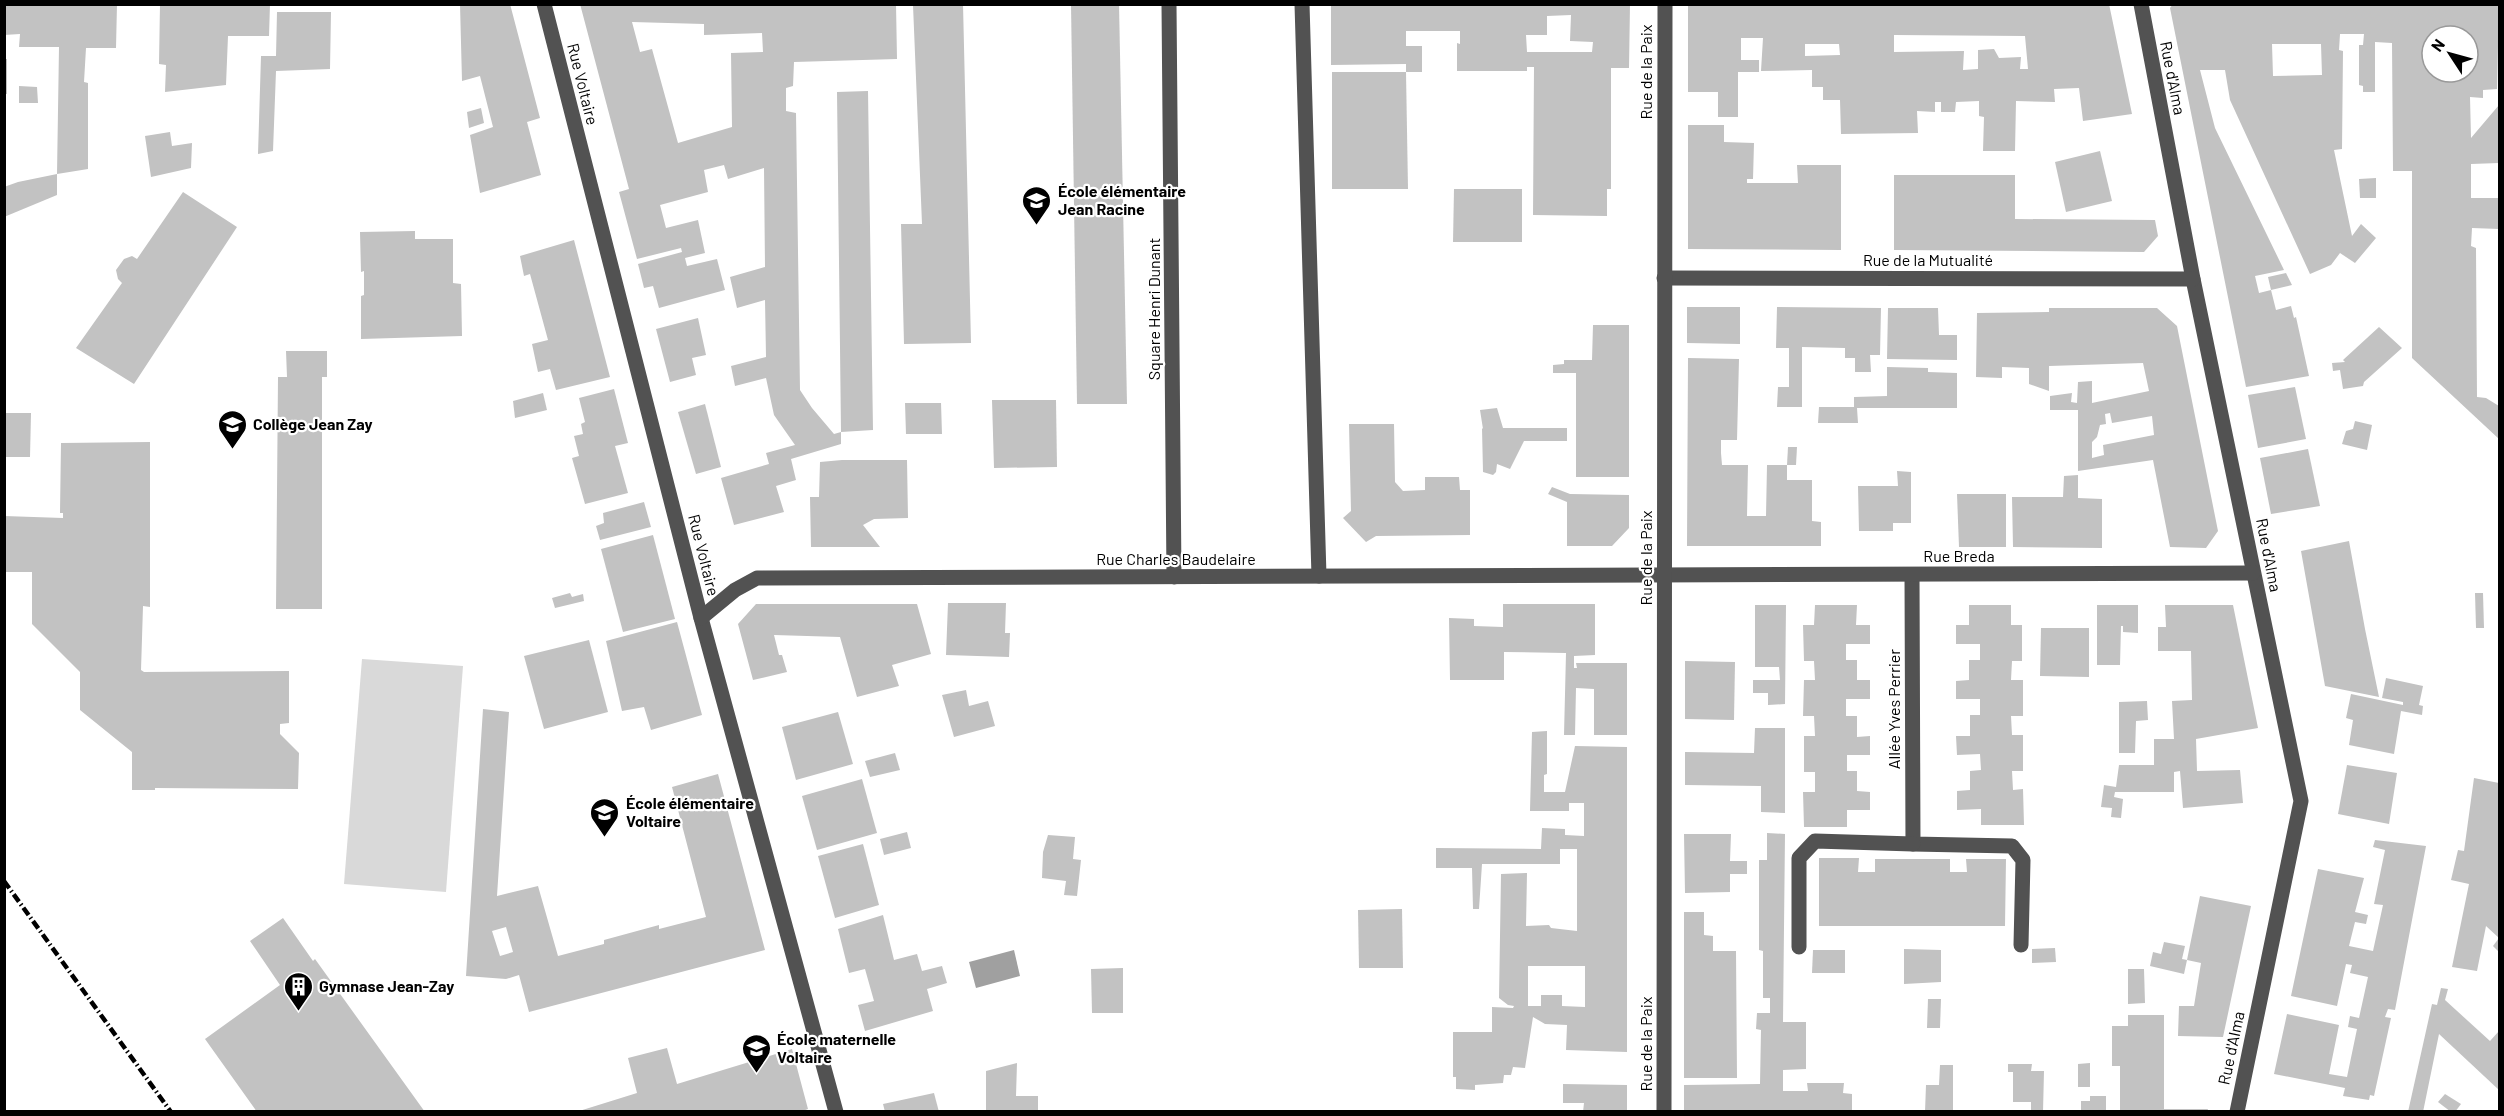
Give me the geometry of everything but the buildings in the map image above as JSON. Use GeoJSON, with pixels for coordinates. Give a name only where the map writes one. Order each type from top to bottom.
{"type":"FeatureCollection","features":[{"type":"Feature","properties":{"kind":"street","name":"Rue Voltaire"},"geometry":{"type":"LineString","coordinates":[[544,4],[701,618],[836,1112]]}},
{"type":"Feature","properties":{"kind":"street","name":"Square Henri Dunant"},"geometry":{"type":"LineString","coordinates":[[1169,4],[1174,577]]}},
{"type":"Feature","properties":{"kind":"street"},"geometry":{"type":"LineString","coordinates":[[1302,4],[1319,576]]}},
{"type":"Feature","properties":{"kind":"street","name":"Rue de la Paix"},"geometry":{"type":"LineString","coordinates":[[1664,1112],[1665,4]]}},
{"type":"Feature","properties":{"kind":"street","name":"Rue d'Alma"},"geometry":{"type":"LineString","coordinates":[[2141,4],[2193,279],[2301,801],[2237,1112]]}},
{"type":"Feature","properties":{"kind":"street","name":"Rue de la Mutualité"},"geometry":{"type":"LineString","coordinates":[[1664,278],[2193,279]]}},
{"type":"Feature","properties":{"kind":"street","name":"Rue Breda"},"geometry":{"type":"LineString","coordinates":[[1664,575],[2253,573]]}},
{"type":"Feature","properties":{"kind":"street","name":"Rue Charles Baudelaire"},"geometry":{"type":"LineString","coordinates":[[701,618],[735,590],[756,578],[1664,575]]}},
{"type":"Feature","properties":{"kind":"street","name":"Allée Yves Perrier"},"geometry":{"type":"LineString","coordinates":[[1912,575],[1913,844]]}},
{"type":"Feature","properties":{"kind":"street"},"geometry":{"type":"LineString","coordinates":[[1799,947],[1799,858],[1815,841],[2012,846],[2023,860],[2021,945]]}},
{"type":"Feature","properties":{"kind":"shaded area"},"geometry":{"type":"Polygon","coordinates":[[[362,659],[463,666],[446,892],[344,884],[362,659]]]}},
{"type":"Feature","properties":{"kind":"shaded area"},"geometry":{"type":"Polygon","coordinates":[[[1014,950],[1020,976],[976,988],[969,962],[1014,950]]]}},
{"type":"Feature","properties":{"kind":"railway"},"geometry":{"type":"LineString","coordinates":[[4,881],[171,1112]]}},
{"type":"Feature","properties":{"kind":"place","name":"École élémentaire Jean Racine"},"geometry":{"type":"Point","coordinates":[1037,226]}},
{"type":"Feature","properties":{"kind":"place","name":"Collège Jean Zay"},"geometry":{"type":"Point","coordinates":[232,450]}},
{"type":"Feature","properties":{"kind":"place","name":"École élémentaire Voltaire"},"geometry":{"type":"Point","coordinates":[605,838]}},
{"type":"Feature","properties":{"kind":"place","name":"Gymnase Jean-Zay"},"geometry":{"type":"Point","coordinates":[298,1012]}},
{"type":"Feature","properties":{"kind":"place","name":"École maternelle Voltaire"},"geometry":{"type":"Point","coordinates":[756,1074]}}]}
